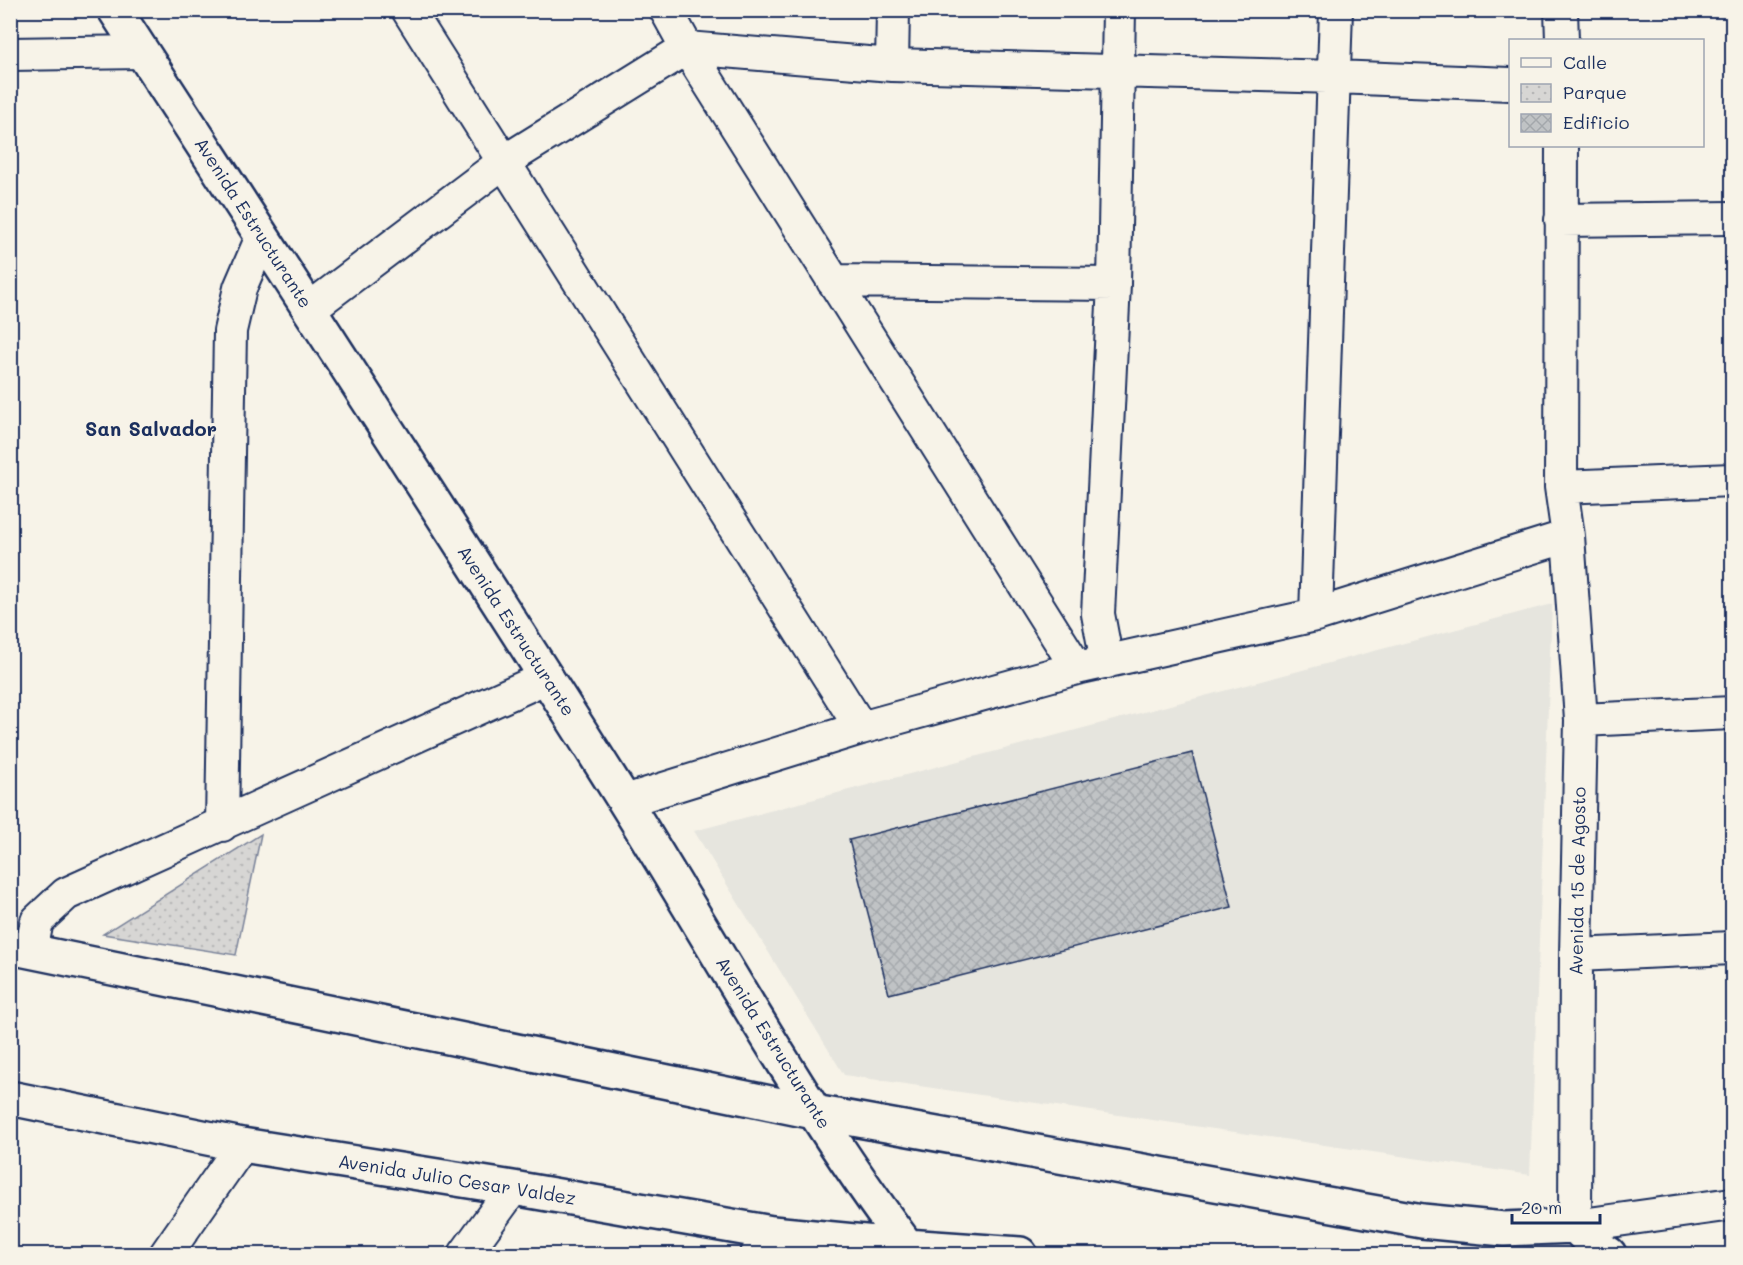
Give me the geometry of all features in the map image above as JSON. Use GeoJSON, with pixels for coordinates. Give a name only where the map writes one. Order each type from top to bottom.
{"type":"FeatureCollection","features":[{"type":"Feature","properties":{"kind":"street","name":"Avenida Estructurante"},"geometry":{"type":"LineString","coordinates":[[115,10],[625,801],[814,1112],[910,1250]]}},
{"type":"Feature","properties":{"kind":"street"},"geometry":{"type":"LineString","coordinates":[[408,10],[861,728]]}},
{"type":"Feature","properties":{"kind":"street"},"geometry":{"type":"LineString","coordinates":[[666,10],[687,48],[1077,668]]}},
{"type":"Feature","properties":{"kind":"street"},"geometry":{"type":"LineString","coordinates":[[892,65],[893,10]]}},
{"type":"Feature","properties":{"kind":"street"},"geometry":{"type":"LineString","coordinates":[[1107,662],[1098,614],[1114,284],[1119,10]]}},
{"type":"Feature","properties":{"kind":"street"},"geometry":{"type":"LineString","coordinates":[[1316,615],[1336,10]]}},
{"type":"Feature","properties":{"kind":"street"},"geometry":{"type":"LineString","coordinates":[[1561,10],[1562,39]]}},
{"type":"Feature","properties":{"kind":"street"},"geometry":{"type":"LineString","coordinates":[[309,309],[505,161],[687,48],[892,65],[1509,84]]}},
{"type":"Feature","properties":{"kind":"street"},"geometry":{"type":"LineString","coordinates":[[10,54],[142,52]]}},
{"type":"Feature","properties":{"kind":"street","name":"Avenida 15 de Agosto"},"geometry":{"type":"LineString","coordinates":[[1562,147],[1561,487],[1568,536],[1581,720],[1576,955],[1575,1226]]}},
{"type":"Feature","properties":{"kind":"street"},"geometry":{"type":"LineString","coordinates":[[1561,220],[1732,218]]}},
{"type":"Feature","properties":{"kind":"street"},"geometry":{"type":"LineString","coordinates":[[222,825],[230,331],[240,288],[262,237]]}},
{"type":"Feature","properties":{"kind":"street"},"geometry":{"type":"LineString","coordinates":[[833,280],[1114,284]]}},
{"type":"Feature","properties":{"kind":"street"},"geometry":{"type":"LineString","coordinates":[[1561,487],[1732,480]]}},
{"type":"Feature","properties":{"kind":"street"},"geometry":{"type":"LineString","coordinates":[[625,801],[861,728],[1077,668],[1316,615],[1568,536]]}},
{"type":"Feature","properties":{"kind":"street"},"geometry":{"type":"LineString","coordinates":[[546,677],[66,894],[38,921],[21,949],[814,1112],[1422,1221],[1504,1229],[1575,1226],[1732,1204]]}},
{"type":"Feature","properties":{"kind":"street"},"geometry":{"type":"LineString","coordinates":[[1581,720],[1732,713]]}},
{"type":"Feature","properties":{"kind":"street"},"geometry":{"type":"LineString","coordinates":[[1576,955],[1732,948]]}},
{"type":"Feature","properties":{"kind":"street","name":"Avenida Julio Cesar Valdez"},"geometry":{"type":"LineString","coordinates":[[10,1098],[242,1145],[513,1188],[765,1244],[1020,1254]]}},
{"type":"Feature","properties":{"kind":"street"},"geometry":{"type":"LineString","coordinates":[[166,1254],[242,1145]]}},
{"type":"Feature","properties":{"kind":"street"},"geometry":{"type":"LineString","coordinates":[[465,1254],[513,1188]]}},
{"type":"Feature","properties":{"kind":"street"},"geometry":{"type":"LineString","coordinates":[[1575,1226],[1609,1254]]}},
{"type":"Feature","properties":{"kind":"shaded area"},"geometry":{"type":"Polygon","coordinates":[[[1552,604],[1530,1175],[844,1075],[694,831],[1552,604]]]}},
{"type":"Feature","properties":{"kind":"green space"},"geometry":{"type":"Polygon","coordinates":[[[261,834],[236,955],[103,934],[261,834]]]}},
{"type":"Feature","properties":{"kind":"building"},"geometry":{"type":"Polygon","coordinates":[[[1192,753],[1232,907],[889,994],[849,840],[1192,753]]]}},
{"type":"Feature","properties":{"kind":"district","name":"San Salvador"},"geometry":{"type":"Point","coordinates":[151,429]}}]}
